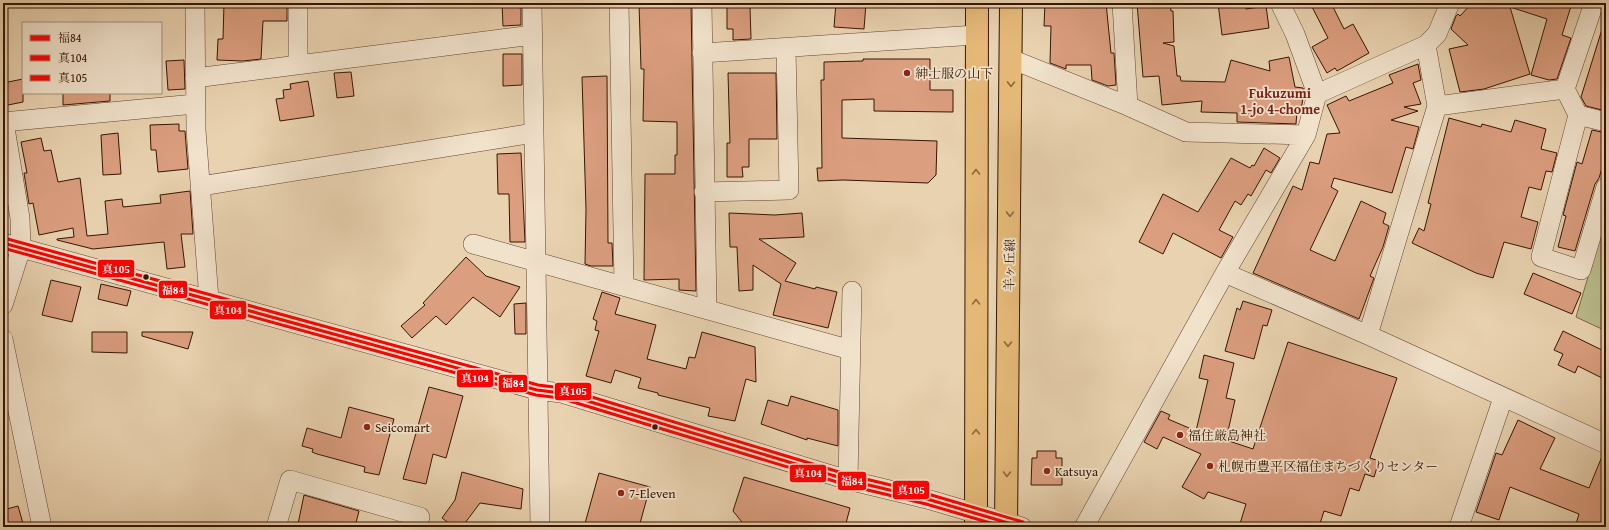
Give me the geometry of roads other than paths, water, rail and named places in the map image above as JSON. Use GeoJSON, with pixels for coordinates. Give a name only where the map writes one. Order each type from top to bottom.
{"type":"FeatureCollection","features":[{"type":"Feature","properties":{"kind":"main road"},"geometry":{"type":"LineString","coordinates":[[975,520],[977,3]]}},
{"type":"Feature","properties":{"kind":"main road","name":"羊ヶ丘線"},"geometry":{"type":"LineString","coordinates":[[1011,3],[1011,525]]}},
{"type":"Feature","properties":{"kind":"street"},"geometry":{"type":"LineString","coordinates":[[195,3],[195,104],[209,299]]}},
{"type":"Feature","properties":{"kind":"street"},"geometry":{"type":"LineString","coordinates":[[298,3],[298,64]]}},
{"type":"Feature","properties":{"kind":"street"},"geometry":{"type":"LineString","coordinates":[[532,3],[540,527]]}},
{"type":"Feature","properties":{"kind":"street"},"geometry":{"type":"LineString","coordinates":[[619,3],[624,286]]}},
{"type":"Feature","properties":{"kind":"street"},"geometry":{"type":"LineString","coordinates":[[702,3],[707,309]]}},
{"type":"Feature","properties":{"kind":"street"},"geometry":{"type":"LineString","coordinates":[[1122,3],[1128,106]]}},
{"type":"Feature","properties":{"kind":"street"},"geometry":{"type":"LineString","coordinates":[[1084,527],[1225,272],[1306,135],[1317,94],[1295,34],[1280,3]]}},
{"type":"Feature","properties":{"kind":"street"},"geometry":{"type":"LineString","coordinates":[[1317,94],[1426,45],[1437,34],[1450,3]]}},
{"type":"Feature","properties":{"kind":"street"},"geometry":{"type":"LineString","coordinates":[[1594,3],[1565,89],[1578,115],[1541,257],[1581,270],[1606,187]]}},
{"type":"Feature","properties":{"kind":"street"},"geometry":{"type":"LineString","coordinates":[[195,78],[533,35]]}},
{"type":"Feature","properties":{"kind":"street"},"geometry":{"type":"LineString","coordinates":[[702,53],[976,35]]}},
{"type":"Feature","properties":{"kind":"street"},"geometry":{"type":"LineString","coordinates":[[1368,335],[1437,106],[1426,45]]}},
{"type":"Feature","properties":{"kind":"street"},"geometry":{"type":"LineString","coordinates":[[704,192],[789,190],[786,48]]}},
{"type":"Feature","properties":{"kind":"street"},"geometry":{"type":"LineString","coordinates":[[1011,59],[1128,106],[1186,132],[1306,135]]}},
{"type":"Feature","properties":{"kind":"street"},"geometry":{"type":"LineString","coordinates":[[1437,106],[1565,89]]}},
{"type":"Feature","properties":{"kind":"street"},"geometry":{"type":"LineString","coordinates":[[3,305],[21,248],[20,218],[3,122],[195,104]]}},
{"type":"Feature","properties":{"kind":"street"},"geometry":{"type":"LineString","coordinates":[[1578,115],[1606,122]]}},
{"type":"Feature","properties":{"kind":"street"},"geometry":{"type":"LineString","coordinates":[[200,186],[534,133]]}},
{"type":"Feature","properties":{"kind":"street"},"geometry":{"type":"LineString","coordinates":[[3,242],[537,390],[561,393],[848,480],[927,499],[975,520],[1011,525]]}},
{"type":"Feature","properties":{"kind":"street"},"geometry":{"type":"LineString","coordinates":[[473,244],[851,350]]}},
{"type":"Feature","properties":{"kind":"street"},"geometry":{"type":"LineString","coordinates":[[1225,272],[1368,335],[1606,444]]}},
{"type":"Feature","properties":{"kind":"street"},"geometry":{"type":"LineString","coordinates":[[848,480],[852,291]]}},
{"type":"Feature","properties":{"kind":"street"},"geometry":{"type":"LineString","coordinates":[[3,339],[42,527]]}},
{"type":"Feature","properties":{"kind":"street"},"geometry":{"type":"LineString","coordinates":[[1460,527],[1503,398]]}},
{"type":"Feature","properties":{"kind":"street"},"geometry":{"type":"LineString","coordinates":[[276,527],[290,480],[420,516],[413,527]]}},
{"type":"Feature","properties":{"kind":"place","name":"紳士服の山下"},"geometry":{"type":"Point","coordinates":[907,73]}},
{"type":"Feature","properties":{"kind":"place","name":"Seicomart"},"geometry":{"type":"Point","coordinates":[367,427]}},
{"type":"Feature","properties":{"kind":"place","name":"福住厳島神社"},"geometry":{"type":"Point","coordinates":[1180,435]}},
{"type":"Feature","properties":{"kind":"place","name":"札幌市豊平区福住まちづくりセンター"},"geometry":{"type":"Point","coordinates":[1210,466]}},
{"type":"Feature","properties":{"kind":"place","name":"Katsuya"},"geometry":{"type":"Point","coordinates":[1047,471]}},
{"type":"Feature","properties":{"kind":"place","name":"7-Eleven"},"geometry":{"type":"Point","coordinates":[621,493]}},
{"type":"Feature","properties":{"kind":"district","name":"Fukuzumi 1-jo 4-chome"},"geometry":{"type":"Point","coordinates":[1280,102]}}]}
